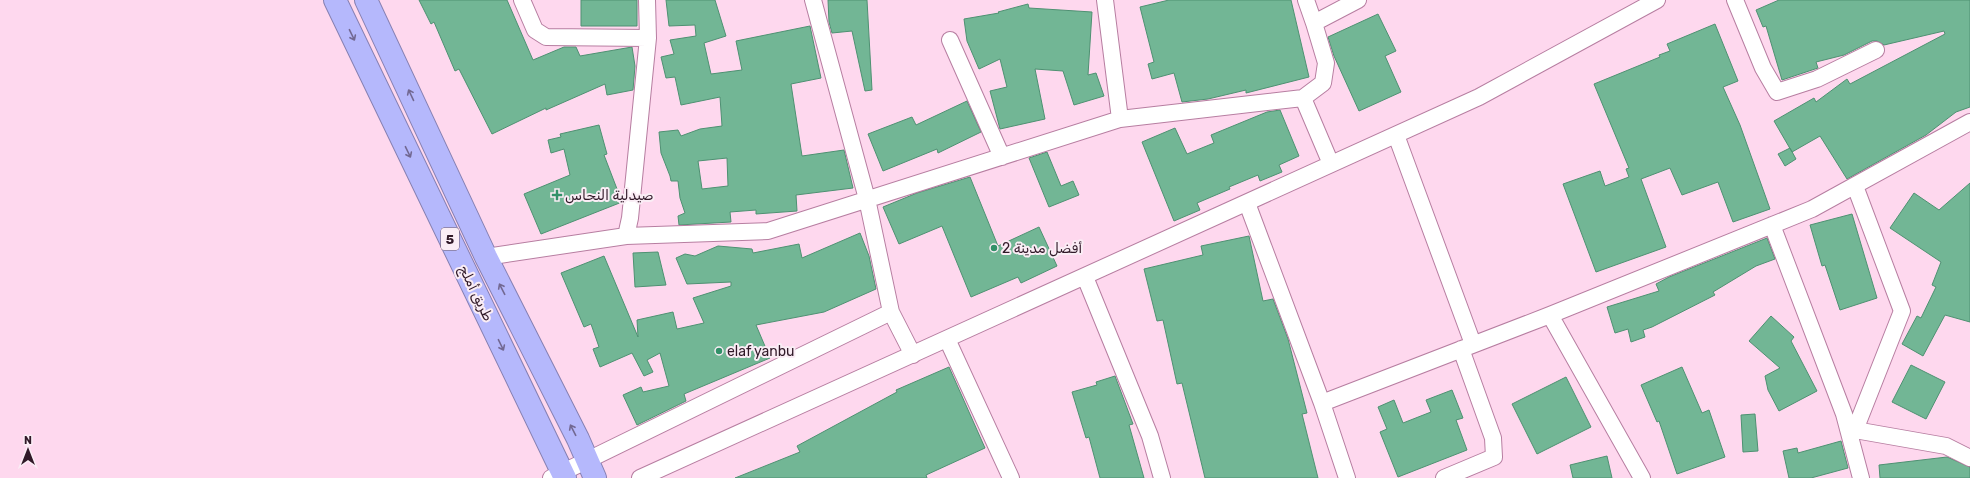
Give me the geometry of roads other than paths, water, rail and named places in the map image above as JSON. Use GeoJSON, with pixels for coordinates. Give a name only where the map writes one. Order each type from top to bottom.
{"type":"FeatureCollection","features":[{"type":"Feature","properties":{"kind":"highway","name":"طريق أملج"},"geometry":{"type":"LineString","coordinates":[[335,0],[559,476]]}},
{"type":"Feature","properties":{"kind":"highway","name":"طريق أملج"},"geometry":{"type":"LineString","coordinates":[[366,0],[486,257],[591,469]]}},
{"type":"Feature","properties":{"kind":"street"},"geometry":{"type":"LineString","coordinates":[[522,0],[535,30],[546,37],[648,38]]}},
{"type":"Feature","properties":{"kind":"street"},"geometry":{"type":"LineString","coordinates":[[626,236],[630,218],[648,38],[647,0]]}},
{"type":"Feature","properties":{"kind":"street"},"geometry":{"type":"LineString","coordinates":[[813,0],[867,199],[891,312],[913,355]]}},
{"type":"Feature","properties":{"kind":"street"},"geometry":{"type":"LineString","coordinates":[[1105,0],[1120,119]]}},
{"type":"Feature","properties":{"kind":"street"},"geometry":{"type":"LineString","coordinates":[[486,257],[626,236],[768,231],[1120,119],[1303,98],[1323,83],[1326,63],[1306,0]]}},
{"type":"Feature","properties":{"kind":"street"},"geometry":{"type":"LineString","coordinates":[[1314,23],[1358,0]]}},
{"type":"Feature","properties":{"kind":"street"},"geometry":{"type":"LineString","coordinates":[[640,478],[1085,277],[1478,97],[1657,0]]}},
{"type":"Feature","properties":{"kind":"street"},"geometry":{"type":"LineString","coordinates":[[1735,0],[1763,68],[1778,92],[1817,80],[1876,50]]}},
{"type":"Feature","properties":{"kind":"street"},"geometry":{"type":"LineString","coordinates":[[950,40],[1002,156]]}},
{"type":"Feature","properties":{"kind":"street"},"geometry":{"type":"LineString","coordinates":[[1303,98],[1331,164]]}},
{"type":"Feature","properties":{"kind":"street"},"geometry":{"type":"LineString","coordinates":[[1322,403],[1550,315],[1812,208],[1856,186],[1970,122]]}},
{"type":"Feature","properties":{"kind":"street"},"geometry":{"type":"LineString","coordinates":[[1396,135],[1467,346],[1493,438],[1494,457],[1444,478]]}},
{"type":"Feature","properties":{"kind":"street"},"geometry":{"type":"LineString","coordinates":[[1856,186],[1902,311],[1856,430]]}},
{"type":"Feature","properties":{"kind":"street"},"geometry":{"type":"LineString","coordinates":[[1247,203],[1322,403],[1347,478]]}},
{"type":"Feature","properties":{"kind":"street"},"geometry":{"type":"LineString","coordinates":[[1772,225],[1844,414],[1860,478]]}},
{"type":"Feature","properties":{"kind":"street"},"geometry":{"type":"LineString","coordinates":[[1085,277],[1150,436],[1162,478]]}},
{"type":"Feature","properties":{"kind":"street"},"geometry":{"type":"LineString","coordinates":[[559,476],[591,469],[891,312]]}},
{"type":"Feature","properties":{"kind":"street"},"geometry":{"type":"LineString","coordinates":[[1550,315],[1642,478]]}},
{"type":"Feature","properties":{"kind":"street"},"geometry":{"type":"LineString","coordinates":[[947,339],[1006,476]]}},
{"type":"Feature","properties":{"kind":"street"},"geometry":{"type":"LineString","coordinates":[[1844,414],[1856,430],[1946,446],[1970,458]]}},
{"type":"Feature","properties":{"kind":"place","name":"صيدلية النحاس"},"geometry":{"type":"Point","coordinates":[557,195]}},
{"type":"Feature","properties":{"kind":"place","name":"2 أفضل مدينة"},"geometry":{"type":"Point","coordinates":[994,248]}},
{"type":"Feature","properties":{"kind":"place","name":"elaf yanbu"},"geometry":{"type":"Point","coordinates":[719,351]}}]}
